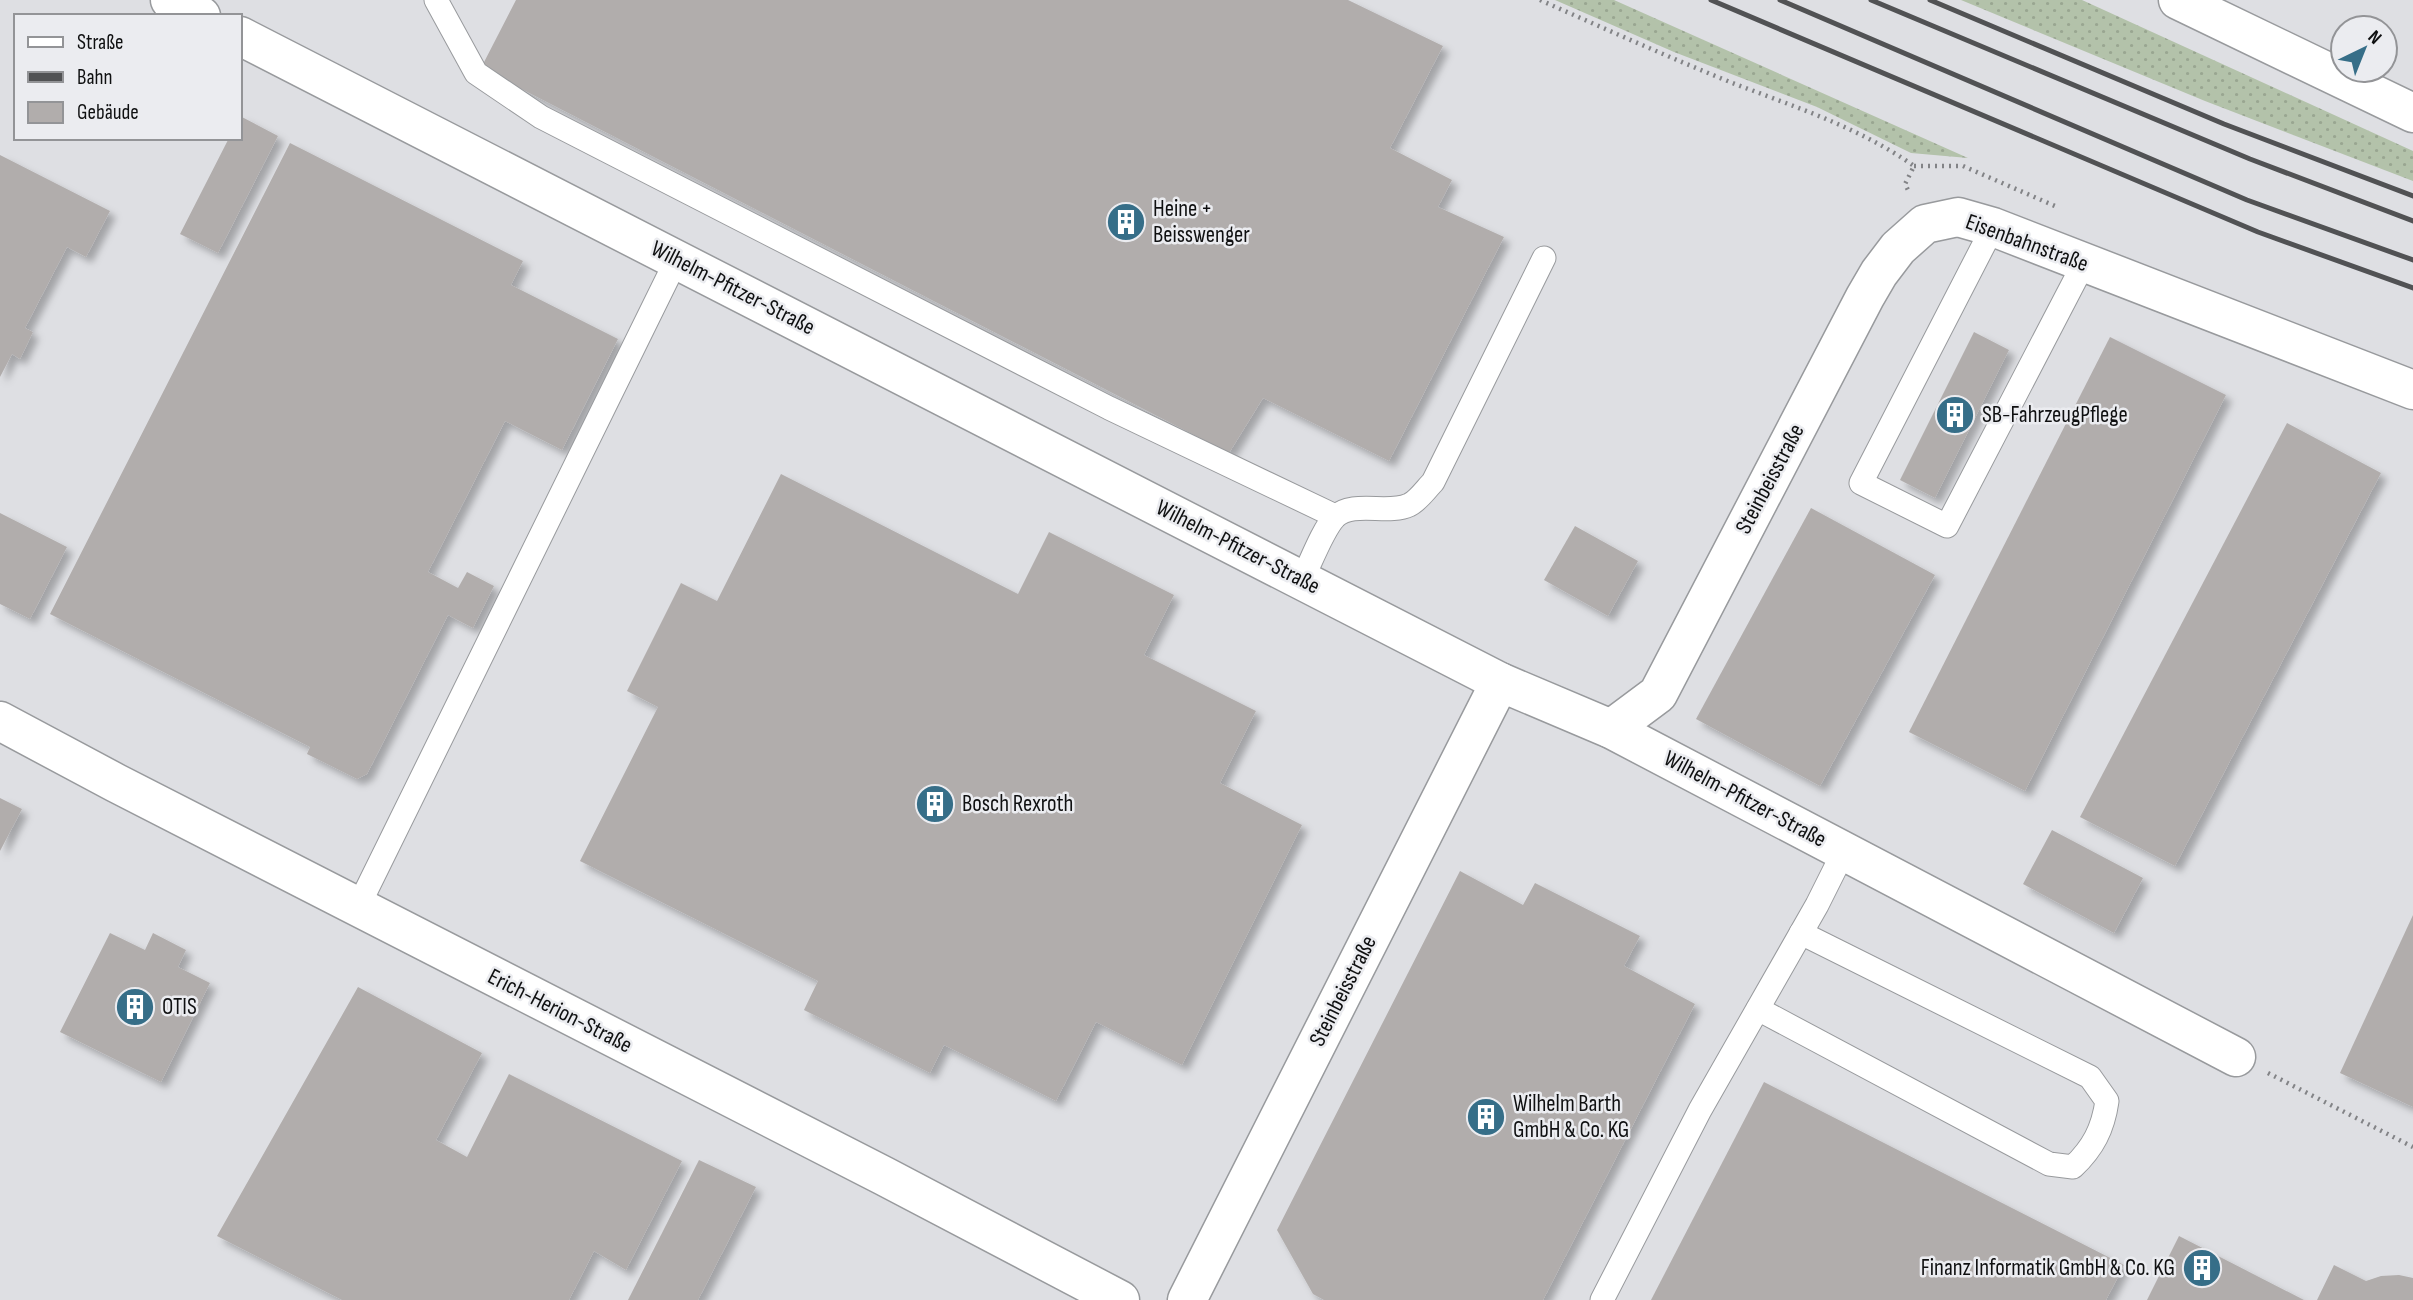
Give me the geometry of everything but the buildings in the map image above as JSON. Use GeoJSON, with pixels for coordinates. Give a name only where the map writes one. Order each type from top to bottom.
{"type":"FeatureCollection","features":[{"type":"Feature","properties":{"kind":"street"},"geometry":{"type":"LineString","coordinates":[[170,0],[197,14]]}},
{"type":"Feature","properties":{"kind":"street"},"geometry":{"type":"LineString","coordinates":[[2178,0],[2413,113]]}},
{"type":"Feature","properties":{"kind":"street","name":"Wilhelm-Pfitzer-Straße"},"geometry":{"type":"LineString","coordinates":[[242,37],[1500,682],[1611,729],[2236,1057]]}},
{"type":"Feature","properties":{"kind":"street","name":"Eisenbahnstraße"},"geometry":{"type":"LineString","coordinates":[[1925,224],[1958,217],[1993,227],[2413,390]]}},
{"type":"Feature","properties":{"kind":"street","name":"Steinbeisstraße"},"geometry":{"type":"LineString","coordinates":[[1611,729],[1657,694],[1872,285],[1898,248],[1925,224]]}},
{"type":"Feature","properties":{"kind":"street","name":"Steinbeisstraße"},"geometry":{"type":"LineString","coordinates":[[1186,1300],[1500,682]]}},
{"type":"Feature","properties":{"kind":"street","name":"Erich-Herion-Straße"},"geometry":{"type":"LineString","coordinates":[[0,721],[1120,1300]]}},
{"type":"Feature","properties":{"kind":"lane"},"geometry":{"type":"LineString","coordinates":[[436,0],[476,73],[541,117],[1109,408],[1335,516]]}},
{"type":"Feature","properties":{"kind":"lane"},"geometry":{"type":"LineString","coordinates":[[1993,227],[1861,483],[1947,526],[2084,263]]}},
{"type":"Feature","properties":{"kind":"lane"},"geometry":{"type":"LineString","coordinates":[[1302,580],[1335,516],[1353,509],[1385,509],[1410,505],[1433,482],[1544,258]]}},
{"type":"Feature","properties":{"kind":"lane"},"geometry":{"type":"LineString","coordinates":[[358,907],[677,259]]}},
{"type":"Feature","properties":{"kind":"lane"},"geometry":{"type":"LineString","coordinates":[[1602,1300],[1700,1110],[1801,933],[1844,851]]}},
{"type":"Feature","properties":{"kind":"lane"},"geometry":{"type":"LineString","coordinates":[[1758,1009],[2049,1164],[2073,1167],[2089,1152],[2105,1118],[2107,1101],[2090,1077],[1801,933]]}},
{"type":"Feature","properties":{"kind":"path"},"geometry":{"type":"LineString","coordinates":[[1540,0],[1680,62],[1830,122],[1893,152],[1913,166],[1905,184],[1925,224]]}},
{"type":"Feature","properties":{"kind":"path"},"geometry":{"type":"LineString","coordinates":[[2236,1057],[2413,1147]]}},
{"type":"Feature","properties":{"kind":"green space"},"geometry":{"type":"Polygon","coordinates":[[[1555,0],[1614,0],[1968,158],[1911,153],[1817,107],[1674,52],[1555,0]]]}},
{"type":"Feature","properties":{"kind":"green space"},"geometry":{"type":"Polygon","coordinates":[[[1961,0],[2082,0],[2413,151],[2413,181],[2205,101],[1961,0]]]}},
{"type":"Feature","properties":{"kind":"railway"},"geometry":{"type":"LineString","coordinates":[[1711,0],[2258,232],[2413,288]]}},
{"type":"Feature","properties":{"kind":"railway"},"geometry":{"type":"LineString","coordinates":[[1780,0],[2247,200],[2413,260]]}},
{"type":"Feature","properties":{"kind":"railway"},"geometry":{"type":"LineString","coordinates":[[1871,0],[2250,159],[2413,221]]}},
{"type":"Feature","properties":{"kind":"railway"},"geometry":{"type":"LineString","coordinates":[[1930,0],[2224,124],[2413,196]]}},
{"type":"Feature","properties":{"kind":"place","name":"Heine + Beisswenger"},"geometry":{"type":"Point","coordinates":[1126,222]}},
{"type":"Feature","properties":{"kind":"place","name":"SB-FahrzeugPflege"},"geometry":{"type":"Point","coordinates":[1955,415]}},
{"type":"Feature","properties":{"kind":"place","name":"Bosch Rexroth"},"geometry":{"type":"Point","coordinates":[935,804]}},
{"type":"Feature","properties":{"kind":"place","name":"OTIS"},"geometry":{"type":"Point","coordinates":[135,1007]}},
{"type":"Feature","properties":{"kind":"place","name":"Wilhelm Barth GmbH & Co. KG"},"geometry":{"type":"Point","coordinates":[1486,1117]}},
{"type":"Feature","properties":{"kind":"place","name":"Finanz Informatik GmbH & Co. KG"},"geometry":{"type":"Point","coordinates":[2202,1268]}}]}
